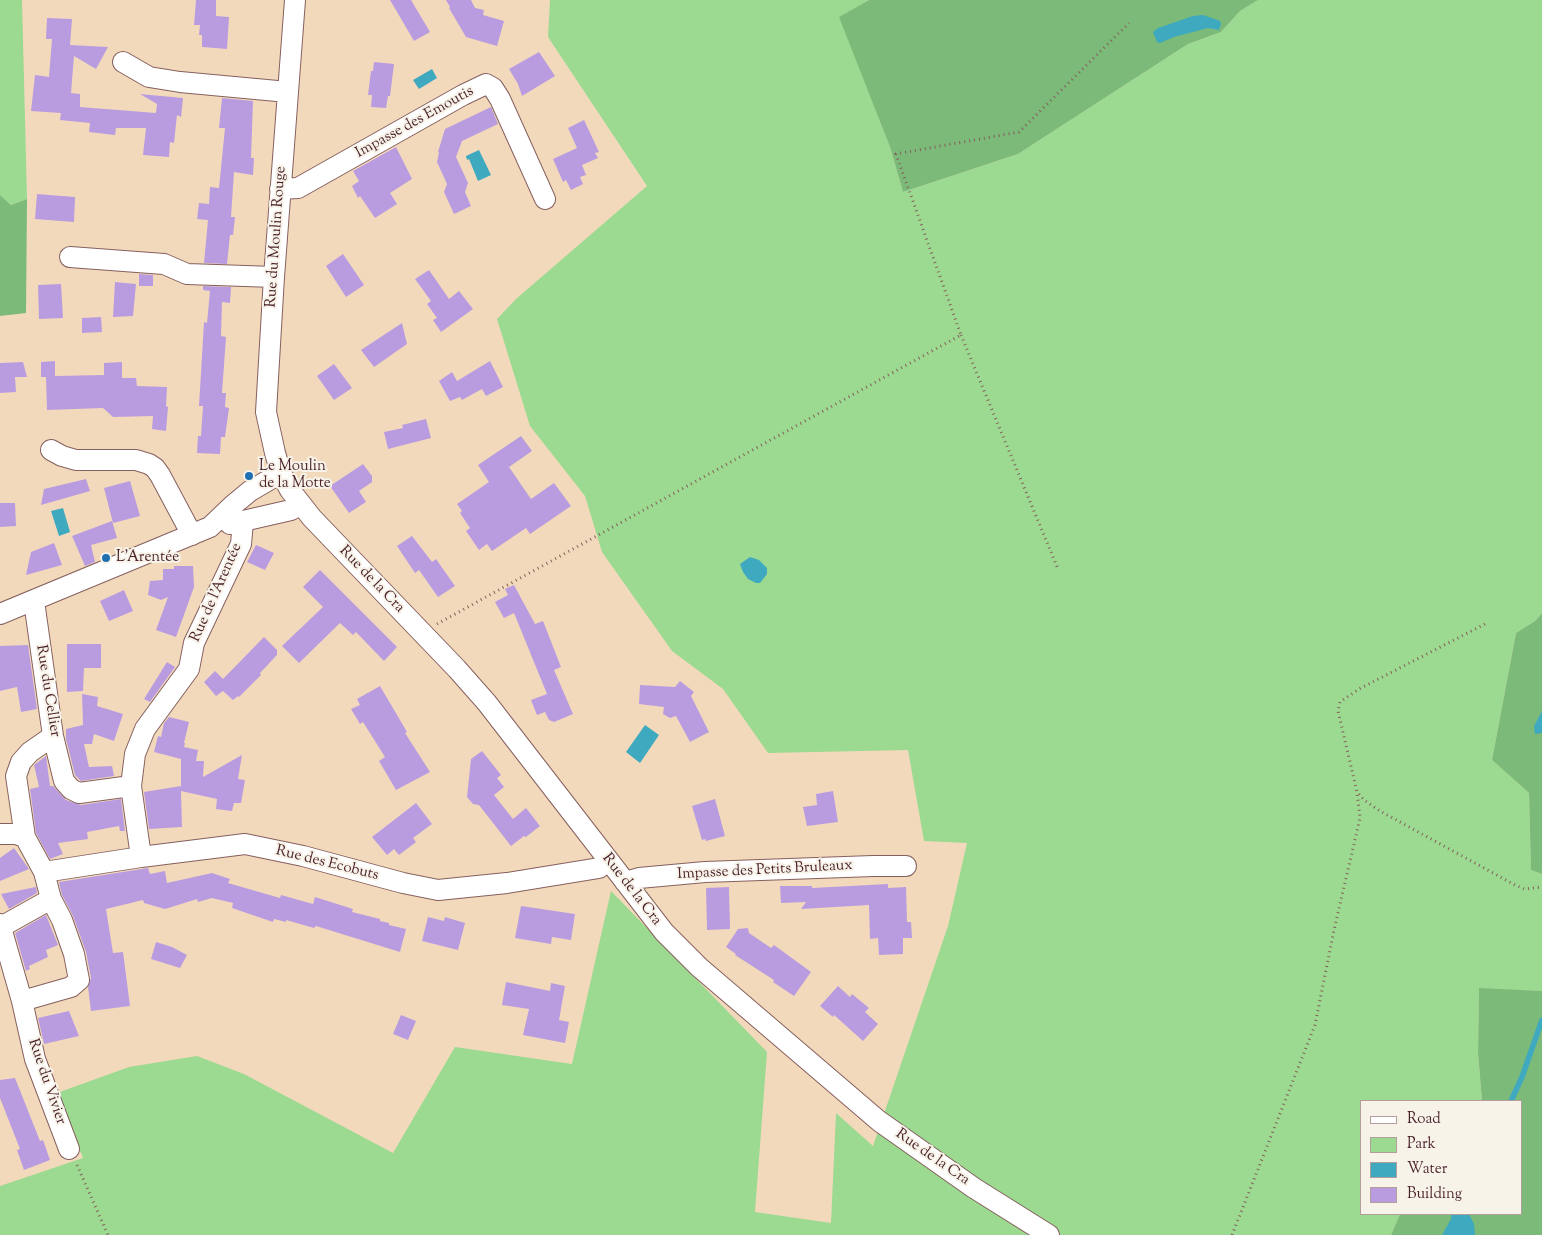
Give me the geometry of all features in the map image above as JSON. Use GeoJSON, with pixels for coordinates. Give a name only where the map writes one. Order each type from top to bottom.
{"type":"FeatureCollection","features":[{"type":"Feature","properties":{"kind":"street","name":"Rue du Moulin Rouge"},"geometry":{"type":"LineString","coordinates":[[281,473],[270,436],[266,412],[280,189],[295,0]]}},
{"type":"Feature","properties":{"kind":"street"},"geometry":{"type":"LineString","coordinates":[[123,62],[149,77],[180,82],[288,92]]}},
{"type":"Feature","properties":{"kind":"street","name":"Impasse des Emoutis"},"geometry":{"type":"LineString","coordinates":[[280,189],[298,188],[463,95],[486,84],[493,88],[500,99],[545,199]]}},
{"type":"Feature","properties":{"kind":"street"},"geometry":{"type":"LineString","coordinates":[[70,257],[164,264],[187,274],[274,277]]}},
{"type":"Feature","properties":{"kind":"street"},"geometry":{"type":"LineString","coordinates":[[51,450],[76,460],[136,460],[149,464],[160,475],[192,535]]}},
{"type":"Feature","properties":{"kind":"street"},"geometry":{"type":"LineString","coordinates":[[210,527],[250,491],[281,473]]}},
{"type":"Feature","properties":{"kind":"street","name":"Rue de la Cra"},"geometry":{"type":"LineString","coordinates":[[281,473],[300,505],[487,703],[664,932],[699,967],[879,1121],[974,1188],[1049,1235]]}},
{"type":"Feature","properties":{"kind":"street","name":"Rue de l'Arentée"},"geometry":{"type":"LineString","coordinates":[[141,856],[131,786],[135,754],[139,742],[145,729],[189,669],[194,643],[241,544],[243,522],[291,510],[300,505]]}},
{"type":"Feature","properties":{"kind":"street"},"geometry":{"type":"LineString","coordinates":[[0,614],[210,527],[243,522]]}},
{"type":"Feature","properties":{"kind":"street","name":"Rue du Cellier"},"geometry":{"type":"LineString","coordinates":[[34,601],[53,736],[64,781],[71,789],[79,793],[131,786]]}},
{"type":"Feature","properties":{"kind":"street"},"geometry":{"type":"LineString","coordinates":[[22,1001],[71,986],[79,980],[74,954],[62,920],[51,900],[44,872],[25,837],[16,776],[21,762],[30,752],[53,736]]}},
{"type":"Feature","properties":{"kind":"street"},"geometry":{"type":"LineString","coordinates":[[0,834],[16,834],[25,837]]}},
{"type":"Feature","properties":{"kind":"street","name":"Rue des Ecobuts"},"geometry":{"type":"LineString","coordinates":[[44,872],[141,856],[245,844],[303,856],[403,883],[438,890],[506,883],[600,868],[607,860]]}},
{"type":"Feature","properties":{"kind":"street","name":"Impasse des Petits Bruleaux"},"geometry":{"type":"LineString","coordinates":[[625,882],[639,878],[705,872],[906,866]]}},
{"type":"Feature","properties":{"kind":"street"},"geometry":{"type":"LineString","coordinates":[[1,925],[51,900]]}},
{"type":"Feature","properties":{"kind":"street","name":"Rue du Vivier"},"geometry":{"type":"LineString","coordinates":[[1,925],[22,1001],[35,1059],[70,1149]]}},
{"type":"Feature","properties":{"kind":"path"},"geometry":{"type":"LineString","coordinates":[[1058,569],[962,335],[896,154],[1020,132],[1129,23]]}},
{"type":"Feature","properties":{"kind":"path"},"geometry":{"type":"LineString","coordinates":[[422,632],[962,335]]}},
{"type":"Feature","properties":{"kind":"path"},"geometry":{"type":"LineString","coordinates":[[1232,1235],[1315,1025],[1334,930],[1360,818],[1357,792],[1338,712],[1340,702],[1359,689],[1485,624]]}},
{"type":"Feature","properties":{"kind":"path"},"geometry":{"type":"LineString","coordinates":[[1357,792],[1364,800],[1380,811],[1515,885],[1524,889],[1542,887]]}},
{"type":"Feature","properties":{"kind":"path"},"geometry":{"type":"LineString","coordinates":[[70,1149],[108,1235]]}},
{"type":"Feature","properties":{"kind":"green space"},"geometry":{"type":"Polygon","coordinates":[[[0,0],[22,0],[27,199],[11,205],[0,195],[0,0]]]}},
{"type":"Feature","properties":{"kind":"green space"},"geometry":{"type":"Polygon","coordinates":[[[550,0],[869,0],[840,17],[890,147],[903,192],[1018,154],[1188,44],[1221,32],[1240,11],[1258,0],[1542,0],[1542,613],[1535,621],[1516,633],[1492,760],[1529,793],[1531,870],[1542,874],[1542,991],[1479,989],[1478,1053],[1482,1100],[1360,1100],[1360,1215],[1400,1215],[1391,1235],[0,1235],[0,1186],[83,1158],[57,1093],[129,1067],[197,1056],[244,1074],[393,1153],[455,1047],[572,1064],[611,891],[767,1052],[755,1212],[831,1223],[836,1113],[873,1146],[948,926],[967,843],[924,841],[908,750],[768,753],[723,689],[672,651],[602,552],[585,496],[530,426],[497,319],[516,299],[647,186],[548,37],[550,0]]]}},
{"type":"Feature","properties":{"kind":"green space"},"geometry":{"type":"Polygon","coordinates":[[[869,0],[1258,0],[1240,11],[1221,32],[1188,44],[1018,154],[903,192],[890,147],[839,17],[869,0]]]}},
{"type":"Feature","properties":{"kind":"green space"},"geometry":{"type":"Polygon","coordinates":[[[0,195],[11,205],[27,199],[26,313],[0,316],[0,195]]]}},
{"type":"Feature","properties":{"kind":"green space"},"geometry":{"type":"Polygon","coordinates":[[[1542,613],[1542,874],[1531,870],[1529,793],[1492,760],[1516,633],[1535,621],[1542,613]]]}},
{"type":"Feature","properties":{"kind":"green space"},"geometry":{"type":"Polygon","coordinates":[[[1479,988],[1542,991],[1542,1235],[1391,1235],[1400,1215],[1522,1215],[1522,1100],[1482,1100],[1478,1053],[1479,988]]]}},
{"type":"Feature","properties":{"kind":"water"},"geometry":{"type":"Polygon","coordinates":[[[1203,15],[1220,21],[1219,30],[1208,28],[1174,37],[1160,43],[1157,42],[1153,32],[1158,28],[1193,16],[1203,15]]]}},
{"type":"Feature","properties":{"kind":"water"},"geometry":{"type":"Polygon","coordinates":[[[432,69],[437,78],[419,89],[413,80],[432,69]]]}},
{"type":"Feature","properties":{"kind":"water"},"geometry":{"type":"Polygon","coordinates":[[[479,150],[491,175],[478,181],[466,156],[479,150]]]}},
{"type":"Feature","properties":{"kind":"water"},"geometry":{"type":"Polygon","coordinates":[[[63,508],[70,532],[59,536],[51,511],[63,508]]]}},
{"type":"Feature","properties":{"kind":"water"},"geometry":{"type":"Polygon","coordinates":[[[750,557],[759,560],[767,568],[767,574],[760,583],[748,579],[743,572],[740,564],[750,557]]]}},
{"type":"Feature","properties":{"kind":"water"},"geometry":{"type":"Polygon","coordinates":[[[1542,711],[1542,733],[1535,734],[1534,726],[1542,711]]]}},
{"type":"Feature","properties":{"kind":"water"},"geometry":{"type":"Polygon","coordinates":[[[645,725],[659,735],[640,763],[626,752],[645,725]]]}},
{"type":"Feature","properties":{"kind":"water"},"geometry":{"type":"Polygon","coordinates":[[[1451,1215],[1470,1215],[1474,1224],[1475,1235],[1442,1235],[1451,1219],[1451,1215]]]}},
{"type":"Feature","properties":{"kind":"building"},"geometry":{"type":"Polygon","coordinates":[[[196,0],[216,0],[216,16],[229,17],[227,49],[202,47],[202,35],[199,35],[200,25],[194,25],[196,0]]]}},
{"type":"Feature","properties":{"kind":"building"},"geometry":{"type":"Polygon","coordinates":[[[390,0],[411,0],[430,32],[414,41],[390,0]]]}},
{"type":"Feature","properties":{"kind":"building"},"geometry":{"type":"Polygon","coordinates":[[[446,0],[471,0],[475,8],[484,10],[483,15],[504,21],[497,46],[466,37],[446,0]]]}},
{"type":"Feature","properties":{"kind":"building"},"geometry":{"type":"Polygon","coordinates":[[[47,18],[72,19],[70,45],[108,47],[96,69],[74,56],[71,93],[80,94],[80,107],[156,113],[157,104],[140,94],[183,98],[181,117],[177,115],[174,143],[170,142],[169,157],[143,155],[146,128],[116,128],[115,135],[89,132],[90,123],[60,120],[61,113],[31,111],[35,75],[49,77],[52,39],[46,39],[47,18]]]}},
{"type":"Feature","properties":{"kind":"building"},"geometry":{"type":"Polygon","coordinates":[[[539,52],[555,76],[522,96],[518,84],[509,69],[539,52]]]}},
{"type":"Feature","properties":{"kind":"building"},"geometry":{"type":"Polygon","coordinates":[[[374,62],[394,64],[390,96],[388,96],[386,108],[371,107],[372,95],[368,95],[374,62]]]}},
{"type":"Feature","properties":{"kind":"building"},"geometry":{"type":"Polygon","coordinates":[[[222,98],[253,101],[251,158],[254,158],[253,175],[234,172],[231,217],[235,217],[233,235],[230,235],[227,264],[204,263],[208,220],[197,219],[199,203],[209,204],[210,187],[219,188],[225,128],[219,128],[222,98]]]}},
{"type":"Feature","properties":{"kind":"building"},"geometry":{"type":"Polygon","coordinates":[[[491,107],[498,124],[462,141],[456,157],[468,183],[465,192],[471,206],[454,214],[444,192],[447,184],[437,162],[445,129],[491,107]]]}},
{"type":"Feature","properties":{"kind":"building"},"geometry":{"type":"Polygon","coordinates":[[[584,120],[599,152],[595,153],[598,158],[582,165],[586,175],[580,177],[583,184],[571,190],[566,180],[563,182],[553,159],[577,148],[568,128],[584,120]]]}},
{"type":"Feature","properties":{"kind":"building"},"geometry":{"type":"Polygon","coordinates":[[[396,147],[412,179],[390,193],[397,204],[375,218],[360,196],[358,198],[352,186],[359,181],[353,171],[396,147]]]}},
{"type":"Feature","properties":{"kind":"building"},"geometry":{"type":"Polygon","coordinates":[[[37,194],[75,197],[74,222],[35,219],[37,194]]]}},
{"type":"Feature","properties":{"kind":"building"},"geometry":{"type":"Polygon","coordinates":[[[343,254],[364,285],[346,297],[326,266],[343,254]]]}},
{"type":"Feature","properties":{"kind":"building"},"geometry":{"type":"Polygon","coordinates":[[[429,270],[449,299],[459,291],[473,309],[441,332],[433,320],[437,318],[427,304],[431,301],[415,279],[429,270]]]}},
{"type":"Feature","properties":{"kind":"building"},"geometry":{"type":"Polygon","coordinates":[[[139,274],[153,275],[153,286],[139,286],[139,274]]]}},
{"type":"Feature","properties":{"kind":"building"},"geometry":{"type":"Polygon","coordinates":[[[115,282],[136,284],[133,316],[113,317],[115,282]]]}},
{"type":"Feature","properties":{"kind":"building"},"geometry":{"type":"Polygon","coordinates":[[[61,284],[63,318],[39,319],[38,285],[61,284]]]}},
{"type":"Feature","properties":{"kind":"building"},"geometry":{"type":"Polygon","coordinates":[[[203,286],[231,287],[230,303],[222,302],[221,336],[226,337],[222,393],[226,393],[225,407],[229,408],[225,437],[221,437],[220,454],[197,453],[198,436],[201,436],[203,406],[199,406],[204,322],[207,323],[210,291],[203,290],[203,286]]]}},
{"type":"Feature","properties":{"kind":"building"},"geometry":{"type":"Polygon","coordinates":[[[101,317],[102,332],[82,333],[82,318],[101,317]]]}},
{"type":"Feature","properties":{"kind":"building"},"geometry":{"type":"Polygon","coordinates":[[[402,323],[407,344],[374,367],[361,350],[402,323]]]}},
{"type":"Feature","properties":{"kind":"building"},"geometry":{"type":"Polygon","coordinates":[[[55,361],[55,376],[104,375],[104,363],[122,362],[122,378],[136,378],[137,386],[167,387],[166,431],[152,429],[153,416],[113,417],[103,408],[47,410],[46,377],[41,377],[41,362],[55,361]]]}},
{"type":"Feature","properties":{"kind":"building"},"geometry":{"type":"Polygon","coordinates":[[[490,361],[503,387],[486,396],[482,389],[462,400],[460,397],[450,401],[439,381],[452,372],[457,381],[490,361]]]}},
{"type":"Feature","properties":{"kind":"building"},"geometry":{"type":"Polygon","coordinates":[[[23,362],[27,377],[15,377],[16,392],[0,393],[0,363],[23,362]]]}},
{"type":"Feature","properties":{"kind":"building"},"geometry":{"type":"Polygon","coordinates":[[[334,364],[352,388],[334,400],[317,376],[334,364]]]}},
{"type":"Feature","properties":{"kind":"building"},"geometry":{"type":"Polygon","coordinates":[[[426,419],[431,438],[388,449],[384,432],[403,428],[402,425],[426,419]]]}},
{"type":"Feature","properties":{"kind":"building"},"geometry":{"type":"Polygon","coordinates":[[[521,436],[532,451],[509,467],[531,499],[554,483],[571,506],[530,534],[526,528],[492,551],[487,544],[479,550],[466,531],[470,528],[460,513],[462,511],[457,504],[489,482],[478,465],[521,436]]]}},
{"type":"Feature","properties":{"kind":"building"},"geometry":{"type":"Polygon","coordinates":[[[363,464],[372,476],[372,482],[359,491],[366,502],[349,513],[330,486],[363,464]]]}},
{"type":"Feature","properties":{"kind":"building"},"geometry":{"type":"Polygon","coordinates":[[[86,479],[90,491],[41,505],[44,489],[86,479]]]}},
{"type":"Feature","properties":{"kind":"building"},"geometry":{"type":"Polygon","coordinates":[[[130,481],[140,516],[113,523],[104,488],[130,481]]]}},
{"type":"Feature","properties":{"kind":"building"},"geometry":{"type":"Polygon","coordinates":[[[0,503],[15,503],[16,526],[0,527],[0,503]]]}},
{"type":"Feature","properties":{"kind":"building"},"geometry":{"type":"Polygon","coordinates":[[[112,521],[117,538],[91,545],[95,562],[85,566],[72,536],[112,521]]]}},
{"type":"Feature","properties":{"kind":"building"},"geometry":{"type":"Polygon","coordinates":[[[412,536],[432,562],[436,559],[455,586],[438,597],[419,570],[415,573],[397,546],[412,536]]]}},
{"type":"Feature","properties":{"kind":"building"},"geometry":{"type":"Polygon","coordinates":[[[54,543],[62,565],[26,575],[31,552],[54,543]]]}},
{"type":"Feature","properties":{"kind":"building"},"geometry":{"type":"Polygon","coordinates":[[[256,545],[274,553],[265,570],[247,562],[256,545]]]}},
{"type":"Feature","properties":{"kind":"building"},"geometry":{"type":"Polygon","coordinates":[[[174,566],[193,566],[194,587],[176,637],[156,630],[168,597],[161,600],[148,595],[150,581],[163,580],[163,569],[174,569],[174,566]]]}},
{"type":"Feature","properties":{"kind":"building"},"geometry":{"type":"Polygon","coordinates":[[[320,570],[397,647],[384,661],[356,632],[353,635],[340,623],[299,663],[282,646],[323,607],[303,587],[320,570]]]}},
{"type":"Feature","properties":{"kind":"building"},"geometry":{"type":"Polygon","coordinates":[[[514,585],[535,624],[543,621],[561,667],[554,670],[573,714],[554,722],[549,720],[545,712],[537,715],[531,700],[547,694],[514,613],[504,618],[495,602],[508,595],[505,589],[514,585]]]}},
{"type":"Feature","properties":{"kind":"building"},"geometry":{"type":"Polygon","coordinates":[[[124,590],[133,611],[109,621],[100,601],[124,590]]]}},
{"type":"Feature","properties":{"kind":"building"},"geometry":{"type":"Polygon","coordinates":[[[264,637],[277,650],[277,655],[260,673],[261,675],[239,697],[233,700],[223,691],[216,696],[204,682],[215,671],[223,679],[264,637]]]}},
{"type":"Feature","properties":{"kind":"building"},"geometry":{"type":"Polygon","coordinates":[[[67,644],[101,644],[101,668],[84,668],[83,691],[67,692],[67,644]]]}},
{"type":"Feature","properties":{"kind":"building"},"geometry":{"type":"Polygon","coordinates":[[[28,645],[37,709],[21,712],[17,687],[0,691],[0,646],[28,645]]]}},
{"type":"Feature","properties":{"kind":"building"},"geometry":{"type":"Polygon","coordinates":[[[167,662],[175,667],[150,702],[144,699],[167,662]]]}},
{"type":"Feature","properties":{"kind":"building"},"geometry":{"type":"Polygon","coordinates":[[[680,681],[694,692],[691,696],[709,732],[690,742],[676,716],[670,718],[663,714],[664,707],[639,704],[640,685],[675,687],[680,681]]]}},
{"type":"Feature","properties":{"kind":"building"},"geometry":{"type":"Polygon","coordinates":[[[380,686],[407,732],[405,733],[430,772],[396,790],[379,761],[385,757],[363,722],[360,724],[351,709],[360,705],[357,699],[380,686]]]}},
{"type":"Feature","properties":{"kind":"building"},"geometry":{"type":"Polygon","coordinates":[[[82,694],[98,697],[97,706],[123,714],[114,741],[94,734],[92,744],[84,744],[89,767],[112,766],[114,776],[81,781],[75,775],[66,739],[66,729],[83,725],[82,694]]]}},
{"type":"Feature","properties":{"kind":"building"},"geometry":{"type":"Polygon","coordinates":[[[169,717],[189,722],[184,747],[198,750],[196,761],[204,761],[203,777],[242,755],[238,779],[245,780],[241,803],[234,803],[232,811],[216,809],[217,799],[181,791],[182,827],[149,829],[144,792],[181,786],[181,759],[154,752],[158,736],[161,737],[164,723],[169,717]]]}},
{"type":"Feature","properties":{"kind":"building"},"geometry":{"type":"Polygon","coordinates":[[[482,751],[501,775],[497,778],[504,787],[494,795],[513,819],[526,808],[540,826],[511,846],[479,805],[473,804],[467,797],[471,759],[482,751]]]}},
{"type":"Feature","properties":{"kind":"building"},"geometry":{"type":"Polygon","coordinates":[[[46,756],[50,786],[53,786],[66,800],[81,805],[121,799],[125,831],[120,831],[119,826],[87,832],[88,839],[58,843],[63,854],[50,859],[36,833],[30,789],[39,787],[34,765],[46,756]]]}},
{"type":"Feature","properties":{"kind":"building"},"geometry":{"type":"Polygon","coordinates":[[[833,791],[838,822],[807,826],[803,807],[817,805],[816,794],[833,791]]]}},
{"type":"Feature","properties":{"kind":"building"},"geometry":{"type":"Polygon","coordinates":[[[715,799],[725,836],[706,841],[705,839],[702,840],[692,806],[715,799]]]}},
{"type":"Feature","properties":{"kind":"building"},"geometry":{"type":"Polygon","coordinates":[[[416,803],[432,824],[413,838],[416,842],[399,855],[394,849],[387,855],[372,837],[416,803]]]}},
{"type":"Feature","properties":{"kind":"building"},"geometry":{"type":"Polygon","coordinates":[[[14,848],[29,869],[0,881],[0,858],[14,848]]]}},
{"type":"Feature","properties":{"kind":"building"},"geometry":{"type":"Polygon","coordinates":[[[148,868],[150,874],[165,871],[167,883],[212,873],[230,879],[228,883],[280,898],[281,895],[313,904],[315,897],[353,909],[352,912],[380,919],[380,921],[389,923],[389,925],[406,929],[400,952],[316,926],[314,928],[286,920],[286,922],[274,919],[273,922],[232,908],[233,903],[212,898],[198,902],[197,899],[165,909],[144,903],[143,900],[106,909],[113,953],[123,952],[130,1006],[91,1011],[88,987],[91,978],[86,952],[73,916],[62,895],[59,882],[148,868]]]}},
{"type":"Feature","properties":{"kind":"building"},"geometry":{"type":"Polygon","coordinates":[[[888,884],[888,888],[906,887],[907,922],[911,922],[912,938],[903,938],[903,954],[879,955],[878,938],[870,939],[869,905],[801,909],[806,902],[781,903],[780,886],[812,886],[812,888],[888,884]]]}},
{"type":"Feature","properties":{"kind":"building"},"geometry":{"type":"Polygon","coordinates":[[[36,887],[37,893],[9,909],[1,894],[36,887]]]}},
{"type":"Feature","properties":{"kind":"building"},"geometry":{"type":"Polygon","coordinates":[[[729,887],[730,929],[707,930],[706,888],[729,887]]]}},
{"type":"Feature","properties":{"kind":"building"},"geometry":{"type":"Polygon","coordinates":[[[521,906],[575,914],[571,940],[552,937],[551,944],[515,938],[521,906]]]}},
{"type":"Feature","properties":{"kind":"building"},"geometry":{"type":"Polygon","coordinates":[[[46,915],[58,945],[46,950],[48,957],[29,966],[30,969],[26,971],[15,933],[46,915]]]}},
{"type":"Feature","properties":{"kind":"building"},"geometry":{"type":"Polygon","coordinates":[[[428,917],[444,921],[445,917],[465,923],[458,950],[422,941],[428,917]]]}},
{"type":"Feature","properties":{"kind":"building"},"geometry":{"type":"Polygon","coordinates":[[[748,928],[749,933],[771,948],[774,945],[811,972],[794,996],[726,947],[738,929],[748,928]]]}},
{"type":"Feature","properties":{"kind":"building"},"geometry":{"type":"Polygon","coordinates":[[[156,942],[172,947],[187,955],[180,968],[151,959],[156,942]]]}},
{"type":"Feature","properties":{"kind":"building"},"geometry":{"type":"Polygon","coordinates":[[[506,982],[550,991],[551,983],[565,986],[559,1020],[569,1022],[565,1043],[523,1035],[529,1009],[502,1005],[506,982]]]}},
{"type":"Feature","properties":{"kind":"building"},"geometry":{"type":"Polygon","coordinates":[[[838,986],[850,997],[852,994],[869,1008],[865,1012],[878,1024],[863,1041],[834,1015],[833,1017],[820,1006],[838,986]]]}},
{"type":"Feature","properties":{"kind":"building"},"geometry":{"type":"Polygon","coordinates":[[[69,1011],[79,1036],[44,1044],[38,1018],[69,1011]]]}},
{"type":"Feature","properties":{"kind":"building"},"geometry":{"type":"Polygon","coordinates":[[[401,1015],[416,1021],[408,1040],[393,1034],[401,1015]]]}},
{"type":"Feature","properties":{"kind":"building"},"geometry":{"type":"Polygon","coordinates":[[[15,1078],[40,1141],[43,1140],[50,1160],[24,1170],[17,1150],[20,1149],[0,1098],[0,1080],[15,1078]]]}},
{"type":"Feature","properties":{"kind":"waterway"},"geometry":{"type":"LineString","coordinates":[[1511,1100],[1522,1077],[1542,1020]]}},
{"type":"Feature","properties":{"kind":"place","name":"Le Moulin de la Motte"},"geometry":{"type":"Point","coordinates":[249,476]}},
{"type":"Feature","properties":{"kind":"place","name":"L'Arentée"},"geometry":{"type":"Point","coordinates":[106,558]}}]}
